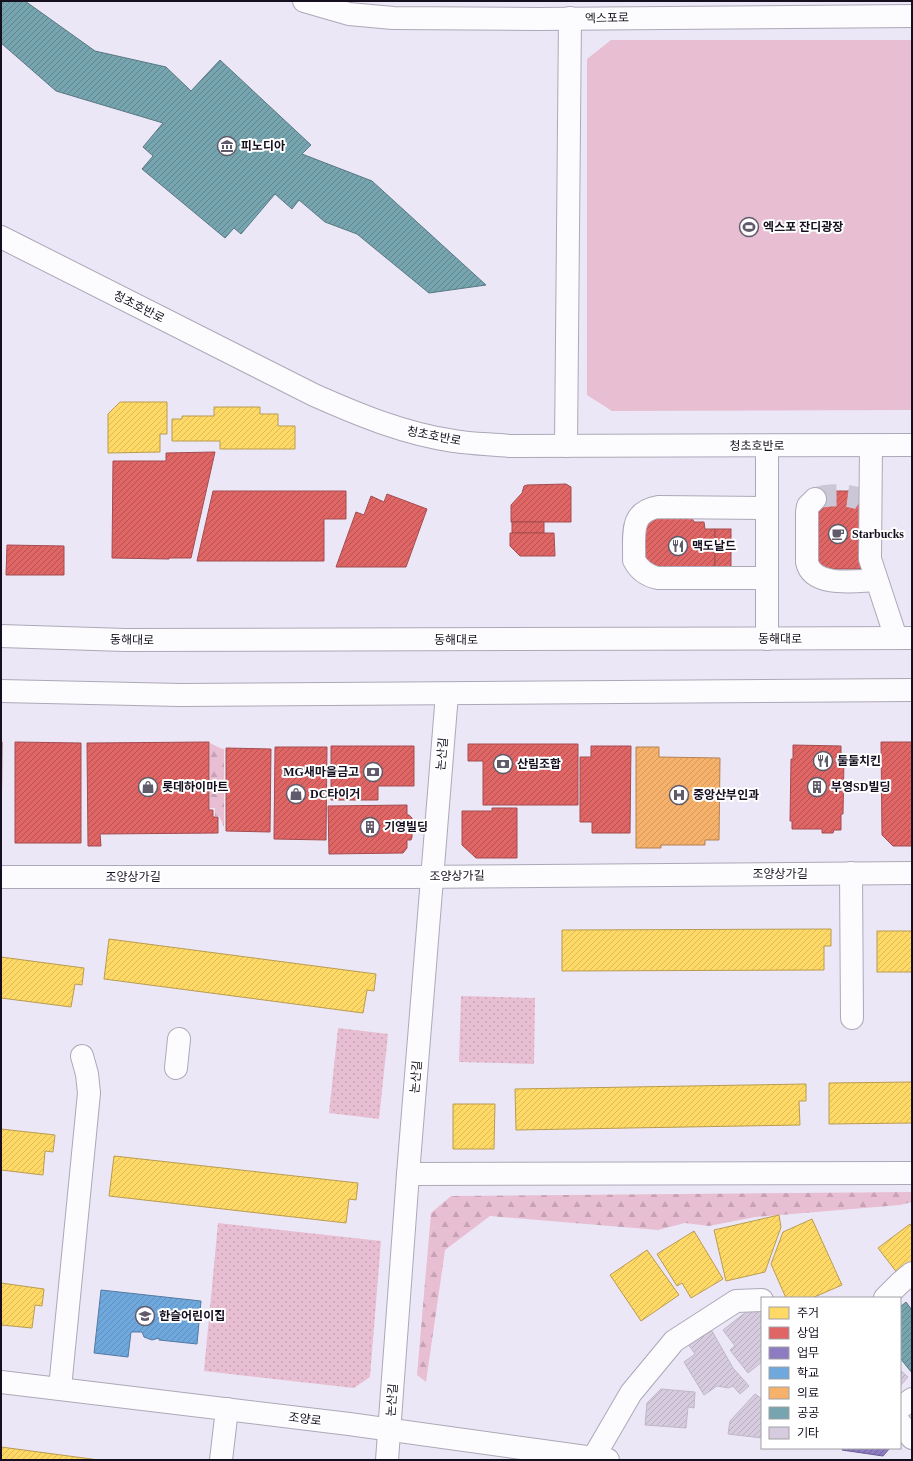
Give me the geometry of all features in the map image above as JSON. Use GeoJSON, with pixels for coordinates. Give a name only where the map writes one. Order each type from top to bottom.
{"type":"FeatureCollection","features":[{"type":"Feature","properties":{"kind":"street","name":"엑스포로"},"geometry":{"type":"LineString","coordinates":[[304,1],[349,14],[371,17],[570,18],[912,16]]}},
{"type":"Feature","properties":{"kind":"street"},"geometry":{"type":"LineString","coordinates":[[566,446],[570,18]]}},
{"type":"Feature","properties":{"kind":"street","name":"청초호반로"},"geometry":{"type":"LineString","coordinates":[[1,237],[314,395],[356,414],[404,431],[454,441],[510,446],[912,445]]}},
{"type":"Feature","properties":{"kind":"street"},"geometry":{"type":"LineString","coordinates":[[871,445],[866,508],[870,559],[876,580],[904,638]]}},
{"type":"Feature","properties":{"kind":"street"},"geometry":{"type":"LineString","coordinates":[[767,446],[767,639]]}},
{"type":"Feature","properties":{"kind":"street"},"geometry":{"type":"LineString","coordinates":[[815,499],[808,506],[807,512],[807,562],[812,573],[826,580],[876,580]]}},
{"type":"Feature","properties":{"kind":"street"},"geometry":{"type":"LineString","coordinates":[[766,508],[658,507],[647,510],[639,516],[635,524],[634,560],[643,572],[658,578],[767,578]]}},
{"type":"Feature","properties":{"kind":"street","name":"동해대로"},"geometry":{"type":"LineString","coordinates":[[1,636],[125,640],[904,638]]}},
{"type":"Feature","properties":{"kind":"street"},"geometry":{"type":"LineString","coordinates":[[1,691],[180,695],[912,690]]}},
{"type":"Feature","properties":{"kind":"street","name":"논산길"},"geometry":{"type":"LineString","coordinates":[[386,1460],[390,1430],[408,1174],[446,694]]}},
{"type":"Feature","properties":{"kind":"street"},"geometry":{"type":"LineString","coordinates":[[851,873],[852,1018]]}},
{"type":"Feature","properties":{"kind":"street","name":"조양상가길"},"geometry":{"type":"LineString","coordinates":[[1,877],[912,873]]}},
{"type":"Feature","properties":{"kind":"street"},"geometry":{"type":"LineString","coordinates":[[176,1068],[179,1040]]}},
{"type":"Feature","properties":{"kind":"street"},"geometry":{"type":"LineString","coordinates":[[60,1388],[89,1093],[87,1074],[82,1056]]}},
{"type":"Feature","properties":{"kind":"street"},"geometry":{"type":"LineString","coordinates":[[408,1174],[912,1173]]}},
{"type":"Feature","properties":{"kind":"street"},"geometry":{"type":"LineString","coordinates":[[886,1297],[912,1273]]}},
{"type":"Feature","properties":{"kind":"street"},"geometry":{"type":"LineString","coordinates":[[598,1459],[631,1393],[674,1341],[736,1301],[761,1300]]}},
{"type":"Feature","properties":{"kind":"street","name":"조양로"},"geometry":{"type":"LineString","coordinates":[[1,1382],[60,1388],[390,1430],[598,1459]]}},
{"type":"Feature","properties":{"kind":"street"},"geometry":{"type":"LineString","coordinates":[[901,1407],[912,1399]]}},
{"type":"Feature","properties":{"kind":"street"},"geometry":{"type":"LineString","coordinates":[[221,1460],[227,1409]]}},
{"type":"Feature","properties":{"kind":"street"},"geometry":{"type":"LineString","coordinates":[[901,1424],[912,1438]]}},
{"type":"Feature","properties":{"kind":"green space","name":"엑스포 잔디광장"},"geometry":{"type":"Polygon","coordinates":[[[611,40],[912,40],[912,410],[612,411],[587,395],[587,59],[611,40]]]}},
{"type":"Feature","properties":{"kind":"green space"},"geometry":{"type":"Polygon","coordinates":[[[210,743],[224,749],[224,827],[219,816],[215,816],[215,808],[210,808],[210,743]]]}},
{"type":"Feature","properties":{"kind":"green space"},"geometry":{"type":"Polygon","coordinates":[[[461,996],[535,998],[534,1064],[459,1062],[461,996]]]}},
{"type":"Feature","properties":{"kind":"green space"},"geometry":{"type":"Polygon","coordinates":[[[338,1028],[388,1034],[379,1119],[329,1113],[338,1028]]]}},
{"type":"Feature","properties":{"kind":"green space"},"geometry":{"type":"Polygon","coordinates":[[[912,1192],[912,1202],[900,1205],[755,1217],[709,1226],[685,1223],[658,1230],[490,1216],[445,1250],[426,1382],[417,1375],[431,1213],[451,1196],[912,1192]]]}},
{"type":"Feature","properties":{"kind":"green space"},"geometry":{"type":"Polygon","coordinates":[[[218,1223],[381,1241],[370,1377],[354,1388],[204,1371],[218,1223]]]}},
{"type":"Feature","properties":{"kind":"building: 주거"},"geometry":{"type":"Polygon","coordinates":[[[120,402],[167,402],[167,434],[160,434],[160,452],[108,453],[108,414],[120,402]]]}},
{"type":"Feature","properties":{"kind":"building: 주거"},"geometry":{"type":"Polygon","coordinates":[[[214,407],[260,407],[260,414],[278,414],[278,426],[295,426],[295,449],[220,449],[220,441],[172,441],[172,419],[182,419],[182,416],[214,416],[214,407]]]}},
{"type":"Feature","properties":{"kind":"building: 주거"},"geometry":{"type":"Polygon","coordinates":[[[831,929],[831,946],[824,946],[824,970],[562,971],[562,930],[831,929]]]}},
{"type":"Feature","properties":{"kind":"building: 주거"},"geometry":{"type":"Polygon","coordinates":[[[877,931],[912,931],[912,972],[877,972],[877,931]]]}},
{"type":"Feature","properties":{"kind":"building: 주거"},"geometry":{"type":"Polygon","coordinates":[[[109,939],[376,974],[374,991],[367,990],[363,1013],[104,979],[109,939]]]}},
{"type":"Feature","properties":{"kind":"building: 주거"},"geometry":{"type":"Polygon","coordinates":[[[1,957],[84,968],[82,985],[75,984],[71,1007],[1,998],[1,957]]]}},
{"type":"Feature","properties":{"kind":"building: 주거"},"geometry":{"type":"Polygon","coordinates":[[[912,1082],[912,1123],[829,1124],[829,1083],[912,1082]]]}},
{"type":"Feature","properties":{"kind":"building: 주거"},"geometry":{"type":"Polygon","coordinates":[[[806,1084],[806,1101],[799,1101],[800,1125],[516,1130],[515,1089],[806,1084]]]}},
{"type":"Feature","properties":{"kind":"building: 주거"},"geometry":{"type":"Polygon","coordinates":[[[453,1104],[495,1104],[494,1149],[453,1149],[453,1104]]]}},
{"type":"Feature","properties":{"kind":"building: 주거"},"geometry":{"type":"Polygon","coordinates":[[[1,1129],[55,1135],[53,1152],[45,1151],[43,1175],[1,1170],[1,1129]]]}},
{"type":"Feature","properties":{"kind":"building: 주거"},"geometry":{"type":"Polygon","coordinates":[[[114,1156],[358,1183],[356,1200],[349,1199],[346,1223],[109,1196],[114,1156]]]}},
{"type":"Feature","properties":{"kind":"building: 주거"},"geometry":{"type":"Polygon","coordinates":[[[779,1215],[781,1227],[765,1272],[726,1281],[714,1230],[779,1215]]]}},
{"type":"Feature","properties":{"kind":"building: 주거"},"geometry":{"type":"Polygon","coordinates":[[[812,1219],[842,1285],[814,1297],[786,1297],[771,1264],[783,1232],[812,1219]]]}},
{"type":"Feature","properties":{"kind":"building: 주거"},"geometry":{"type":"Polygon","coordinates":[[[910,1224],[912,1227],[912,1264],[898,1274],[878,1248],[910,1224]]]}},
{"type":"Feature","properties":{"kind":"building: 주거"},"geometry":{"type":"Polygon","coordinates":[[[694,1231],[723,1279],[691,1298],[682,1283],[677,1286],[657,1254],[694,1231]]]}},
{"type":"Feature","properties":{"kind":"building: 주거"},"geometry":{"type":"Polygon","coordinates":[[[647,1250],[679,1295],[641,1321],[610,1275],[647,1250]]]}},
{"type":"Feature","properties":{"kind":"building: 주거"},"geometry":{"type":"Polygon","coordinates":[[[1,1283],[44,1289],[42,1306],[35,1305],[32,1328],[1,1325],[1,1283]]]}},
{"type":"Feature","properties":{"kind":"building: 주거"},"geometry":{"type":"Polygon","coordinates":[[[1,1447],[99,1460],[1,1460],[1,1447]]]}},
{"type":"Feature","properties":{"kind":"building: 상업"},"geometry":{"type":"Polygon","coordinates":[[[215,452],[191,558],[112,558],[113,461],[166,461],[166,453],[215,452]]]}},
{"type":"Feature","properties":{"kind":"building: 상업"},"geometry":{"type":"Polygon","coordinates":[[[566,484],[571,487],[571,522],[511,522],[511,505],[522,493],[524,486],[566,484]]]}},
{"type":"Feature","properties":{"kind":"building: 상업"},"geometry":{"type":"Polygon","coordinates":[[[213,491],[346,491],[346,519],[324,519],[324,561],[197,561],[213,491]]]}},
{"type":"Feature","properties":{"kind":"building: 상업","name":"Starbucks"},"geometry":{"type":"Polygon","coordinates":[[[815,491],[861,491],[861,569],[816,569],[815,491]]]}},
{"type":"Feature","properties":{"kind":"building: 상업"},"geometry":{"type":"Polygon","coordinates":[[[387,494],[427,509],[406,567],[336,567],[356,512],[364,515],[371,496],[384,502],[387,494]]]}},
{"type":"Feature","properties":{"kind":"building: 상업"},"geometry":{"type":"Polygon","coordinates":[[[647,515],[691,516],[694,522],[704,522],[705,529],[715,529],[715,571],[647,568],[642,560],[647,515]]]}},
{"type":"Feature","properties":{"kind":"building: 상업"},"geometry":{"type":"Polygon","coordinates":[[[512,522],[544,522],[544,533],[512,533],[512,522]]]}},
{"type":"Feature","properties":{"kind":"building: 상업"},"geometry":{"type":"Polygon","coordinates":[[[715,529],[731,529],[731,571],[715,571],[715,529]]]}},
{"type":"Feature","properties":{"kind":"building: 상업"},"geometry":{"type":"Polygon","coordinates":[[[510,533],[554,533],[555,556],[520,556],[510,546],[510,533]]]}},
{"type":"Feature","properties":{"kind":"building: 상업"},"geometry":{"type":"Polygon","coordinates":[[[7,545],[64,546],[64,575],[6,575],[7,545]]]}},
{"type":"Feature","properties":{"kind":"building: 상업"},"geometry":{"type":"Polygon","coordinates":[[[1,742],[2,742],[1,845],[1,742]]]}},
{"type":"Feature","properties":{"kind":"building: 상업"},"geometry":{"type":"Polygon","coordinates":[[[15,742],[81,743],[81,843],[15,843],[15,742]]]}},
{"type":"Feature","properties":{"kind":"building: 상업"},"geometry":{"type":"Polygon","coordinates":[[[209,742],[209,810],[213,810],[213,817],[218,817],[218,833],[100,834],[101,846],[88,846],[87,743],[209,742]]]}},
{"type":"Feature","properties":{"kind":"building: 상업"},"geometry":{"type":"Polygon","coordinates":[[[881,742],[912,742],[912,846],[893,846],[882,835],[881,742]]]}},
{"type":"Feature","properties":{"kind":"building: 상업"},"geometry":{"type":"Polygon","coordinates":[[[468,744],[578,744],[578,805],[483,805],[483,761],[468,761],[468,744]]]}},
{"type":"Feature","properties":{"kind":"building: 상업","name":"부영SD빌딩"},"geometry":{"type":"Polygon","coordinates":[[[793,745],[841,746],[841,760],[844,760],[843,814],[841,814],[841,830],[834,830],[833,833],[822,833],[822,829],[792,829],[792,821],[790,821],[791,759],[793,759],[793,745]]]}},
{"type":"Feature","properties":{"kind":"building: 상업"},"geometry":{"type":"Polygon","coordinates":[[[331,746],[414,746],[414,786],[378,786],[378,800],[331,800],[331,746]]]}},
{"type":"Feature","properties":{"kind":"building: 상업"},"geometry":{"type":"Polygon","coordinates":[[[591,746],[631,746],[630,833],[592,833],[592,822],[580,822],[580,757],[591,757],[591,746]]]}},
{"type":"Feature","properties":{"kind":"building: 상업"},"geometry":{"type":"Polygon","coordinates":[[[275,747],[327,747],[326,840],[274,839],[275,747]]]}},
{"type":"Feature","properties":{"kind":"building: 상업"},"geometry":{"type":"Polygon","coordinates":[[[226,748],[271,749],[270,832],[226,831],[226,748]]]}},
{"type":"Feature","properties":{"kind":"building: 상업","name":"기영빌딩"},"geometry":{"type":"Polygon","coordinates":[[[407,805],[407,815],[412,818],[412,837],[411,840],[407,840],[407,848],[403,853],[329,854],[328,806],[407,805]]]}},
{"type":"Feature","properties":{"kind":"building: 상업"},"geometry":{"type":"Polygon","coordinates":[[[492,808],[517,808],[517,858],[476,858],[462,845],[462,811],[492,811],[492,808]]]}},
{"type":"Feature","properties":{"kind":"building: 업무"},"geometry":{"type":"Polygon","coordinates":[[[842,1449],[889,1449],[883,1456],[842,1449]]]}},
{"type":"Feature","properties":{"kind":"building: 학교"},"geometry":{"type":"Polygon","coordinates":[[[101,1290],[201,1301],[197,1344],[159,1340],[159,1338],[152,1340],[144,1337],[142,1332],[131,1332],[128,1357],[94,1353],[101,1290]]]}},
{"type":"Feature","properties":{"kind":"building: 의료"},"geometry":{"type":"Polygon","coordinates":[[[636,747],[659,747],[659,757],[720,758],[719,840],[705,840],[705,845],[661,845],[661,848],[636,848],[636,747]]]}},
{"type":"Feature","properties":{"kind":"building: 공공","name":"피노디아"},"geometry":{"type":"Polygon","coordinates":[[[1,1],[25,1],[95,51],[166,67],[191,91],[220,60],[311,145],[302,154],[372,181],[486,285],[429,293],[357,234],[325,222],[299,200],[292,209],[275,194],[241,234],[234,228],[225,238],[142,169],[153,156],[143,147],[163,123],[56,91],[1,43],[1,1]]]}},
{"type":"Feature","properties":{"kind":"building: 공공"},"geometry":{"type":"Polygon","coordinates":[[[906,1302],[912,1310],[912,1373],[901,1359],[901,1306],[906,1302]]]}},
{"type":"Feature","properties":{"kind":"building: 기타"},"geometry":{"type":"Polygon","coordinates":[[[751,1308],[761,1312],[761,1363],[748,1373],[730,1350],[735,1346],[723,1330],[751,1308]]]}},
{"type":"Feature","properties":{"kind":"building: 기타"},"geometry":{"type":"Polygon","coordinates":[[[712,1331],[733,1368],[749,1386],[740,1394],[733,1386],[729,1388],[717,1386],[704,1395],[684,1362],[695,1354],[688,1344],[712,1331]]]}},
{"type":"Feature","properties":{"kind":"building: 기타"},"geometry":{"type":"Polygon","coordinates":[[[901,1371],[908,1377],[901,1385],[901,1371]]]}},
{"type":"Feature","properties":{"kind":"building: 기타"},"geometry":{"type":"Polygon","coordinates":[[[661,1389],[695,1392],[694,1408],[688,1407],[686,1428],[645,1425],[647,1403],[661,1389]]]}},
{"type":"Feature","properties":{"kind":"building: 기타"},"geometry":{"type":"Polygon","coordinates":[[[755,1394],[761,1398],[761,1438],[728,1434],[730,1421],[755,1394]]]}},
{"type":"Feature","properties":{"kind":"tunnel"},"geometry":{"type":"LineString","coordinates":[[815,499],[819,497],[838,495],[861,500]]}},
{"type":"Feature","properties":{"kind":"place","name":"피노디아"},"geometry":{"type":"Point","coordinates":[227,146]}},
{"type":"Feature","properties":{"kind":"place","name":"엑스포 잔디광장"},"geometry":{"type":"Point","coordinates":[749,227]}},
{"type":"Feature","properties":{"kind":"place","name":"Starbucks"},"geometry":{"type":"Point","coordinates":[838,534]}},
{"type":"Feature","properties":{"kind":"place","name":"맥도날드"},"geometry":{"type":"Point","coordinates":[678,546]}},
{"type":"Feature","properties":{"kind":"place","name":"둘둘치킨"},"geometry":{"type":"Point","coordinates":[823,761]}},
{"type":"Feature","properties":{"kind":"place","name":"산림조합"},"geometry":{"type":"Point","coordinates":[503,764]}},
{"type":"Feature","properties":{"kind":"place","name":"MG새마을금고"},"geometry":{"type":"Point","coordinates":[373,772]}},
{"type":"Feature","properties":{"kind":"place","name":"롯데하이마트"},"geometry":{"type":"Point","coordinates":[148,787]}},
{"type":"Feature","properties":{"kind":"place","name":"부영SD빌딩"},"geometry":{"type":"Point","coordinates":[817,787]}},
{"type":"Feature","properties":{"kind":"place","name":"DC타이거"},"geometry":{"type":"Point","coordinates":[296,794]}},
{"type":"Feature","properties":{"kind":"place","name":"중앙산부인과"},"geometry":{"type":"Point","coordinates":[679,795]}},
{"type":"Feature","properties":{"kind":"place","name":"기영빌딩"},"geometry":{"type":"Point","coordinates":[370,827]}},
{"type":"Feature","properties":{"kind":"place","name":"한슬어린이집"},"geometry":{"type":"Point","coordinates":[145,1316]}}]}
